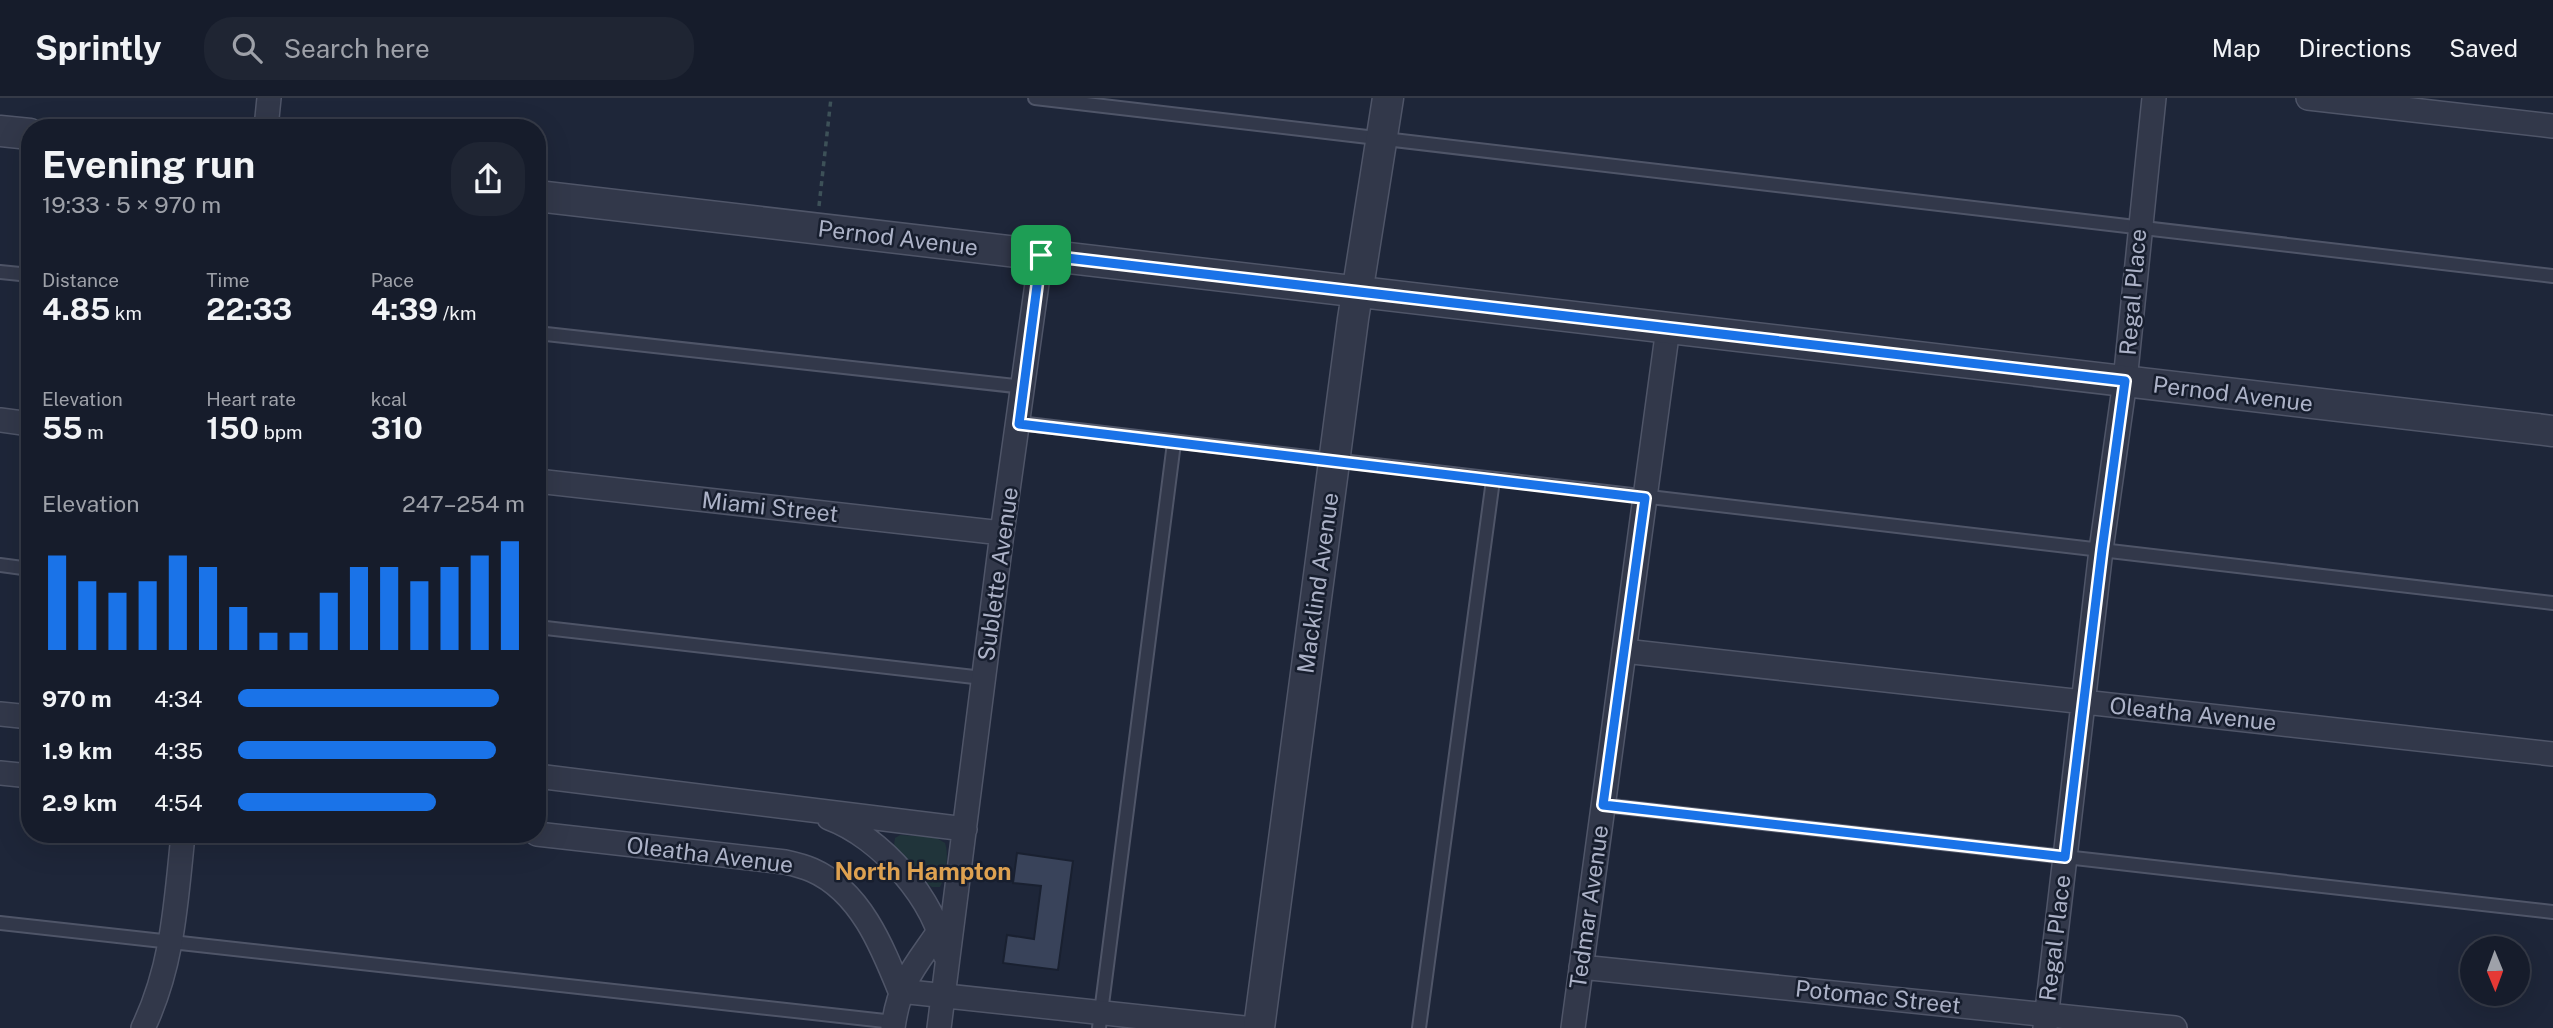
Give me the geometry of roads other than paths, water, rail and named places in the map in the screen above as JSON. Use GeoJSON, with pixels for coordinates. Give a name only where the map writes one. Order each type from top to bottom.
{"type":"FeatureCollection","features":[{"type":"Feature","properties":{"kind":"street"},"geometry":{"type":"LineString","coordinates":[[267,119],[269,98]]}},
{"type":"Feature","properties":{"kind":"street","name":"Macklind Avenue"},"geometry":{"type":"LineString","coordinates":[[1259,1028],[1357,293],[1388,98]]}},
{"type":"Feature","properties":{"kind":"street","name":"Regal Place"},"geometry":{"type":"LineString","coordinates":[[2045,1021],[2125,381],[2154,98]]}},
{"type":"Feature","properties":{"kind":"street"},"geometry":{"type":"LineString","coordinates":[[2308,98],[2553,126]]}},
{"type":"Feature","properties":{"kind":"street"},"geometry":{"type":"LineString","coordinates":[[0,131],[21,134]]}},
{"type":"Feature","properties":{"kind":"street","name":"Pernod Avenue"},"geometry":{"type":"LineString","coordinates":[[546,197],[2553,431]]}},
{"type":"Feature","properties":{"kind":"street","name":"Sublette Avenue"},"geometry":{"type":"LineString","coordinates":[[939,1028],[1002,533],[1041,255]]}},
{"type":"Feature","properties":{"kind":"street","name":"Tedmar Avenue"},"geometry":{"type":"LineString","coordinates":[[1573,1028],[1668,328]]}},
{"type":"Feature","properties":{"kind":"street"},"geometry":{"type":"LineString","coordinates":[[0,421],[21,423]]}},
{"type":"Feature","properties":{"kind":"street","name":"Miami Street"},"geometry":{"type":"LineString","coordinates":[[546,482],[1002,533]]}},
{"type":"Feature","properties":{"kind":"street","name":"Oleatha Avenue"},"geometry":{"type":"LineString","coordinates":[[1624,651],[2553,754]]}},
{"type":"Feature","properties":{"kind":"street"},"geometry":{"type":"LineString","coordinates":[[0,714],[21,716]]}},
{"type":"Feature","properties":{"kind":"street"},"geometry":{"type":"LineString","coordinates":[[0,773],[21,775]]}},
{"type":"Feature","properties":{"kind":"street"},"geometry":{"type":"LineString","coordinates":[[546,777],[965,829]]}},
{"type":"Feature","properties":{"kind":"street"},"geometry":{"type":"LineString","coordinates":[[795,808],[835,820],[856,831],[908,878],[930,911],[939,931],[947,968]]}},
{"type":"Feature","properties":{"kind":"street","name":"Oleatha Avenue"},"geometry":{"type":"LineString","coordinates":[[546,835],[785,862],[811,869],[831,881],[852,900],[882,946],[900,991]]}},
{"type":"Feature","properties":{"kind":"street"},"geometry":{"type":"LineString","coordinates":[[143,1028],[163,980],[172,941],[182,843]]}},
{"type":"Feature","properties":{"kind":"street","name":"Sublette Avenue"},"geometry":{"type":"LineString","coordinates":[[893,1025],[900,991],[911,970],[948,917],[957,893]]}},
{"type":"Feature","properties":{"kind":"street","name":"Potomac Street"},"geometry":{"type":"LineString","coordinates":[[1581,967],[2045,1021],[2175,1028]]}},
{"type":"Feature","properties":{"kind":"street"},"geometry":{"type":"LineString","coordinates":[[900,991],[943,995],[1100,1020],[1244,1028]]}},
{"type":"Feature","properties":{"kind":"lane"},"geometry":{"type":"LineString","coordinates":[[1035,98],[2553,276]]}},
{"type":"Feature","properties":{"kind":"lane"},"geometry":{"type":"LineString","coordinates":[[0,272],[21,274]]}},
{"type":"Feature","properties":{"kind":"lane"},"geometry":{"type":"LineString","coordinates":[[546,334],[1024,387]]}},
{"type":"Feature","properties":{"kind":"lane"},"geometry":{"type":"LineString","coordinates":[[1019,424],[2553,603]]}},
{"type":"Feature","properties":{"kind":"lane"},"geometry":{"type":"LineString","coordinates":[[1100,1020],[1174,443]]}},
{"type":"Feature","properties":{"kind":"lane"},"geometry":{"type":"LineString","coordinates":[[1419,1028],[1493,480]]}},
{"type":"Feature","properties":{"kind":"lane"},"geometry":{"type":"LineString","coordinates":[[0,565],[21,568]]}},
{"type":"Feature","properties":{"kind":"lane"},"geometry":{"type":"LineString","coordinates":[[546,628],[984,678]]}},
{"type":"Feature","properties":{"kind":"lane"},"geometry":{"type":"LineString","coordinates":[[1603,805],[2553,912]]}},
{"type":"Feature","properties":{"kind":"lane"},"geometry":{"type":"LineString","coordinates":[[0,923],[893,1025]]}},
{"type":"Feature","properties":{"kind":"district","name":"North Hampton"},"geometry":{"type":"Point","coordinates":[923,872]}}]}
